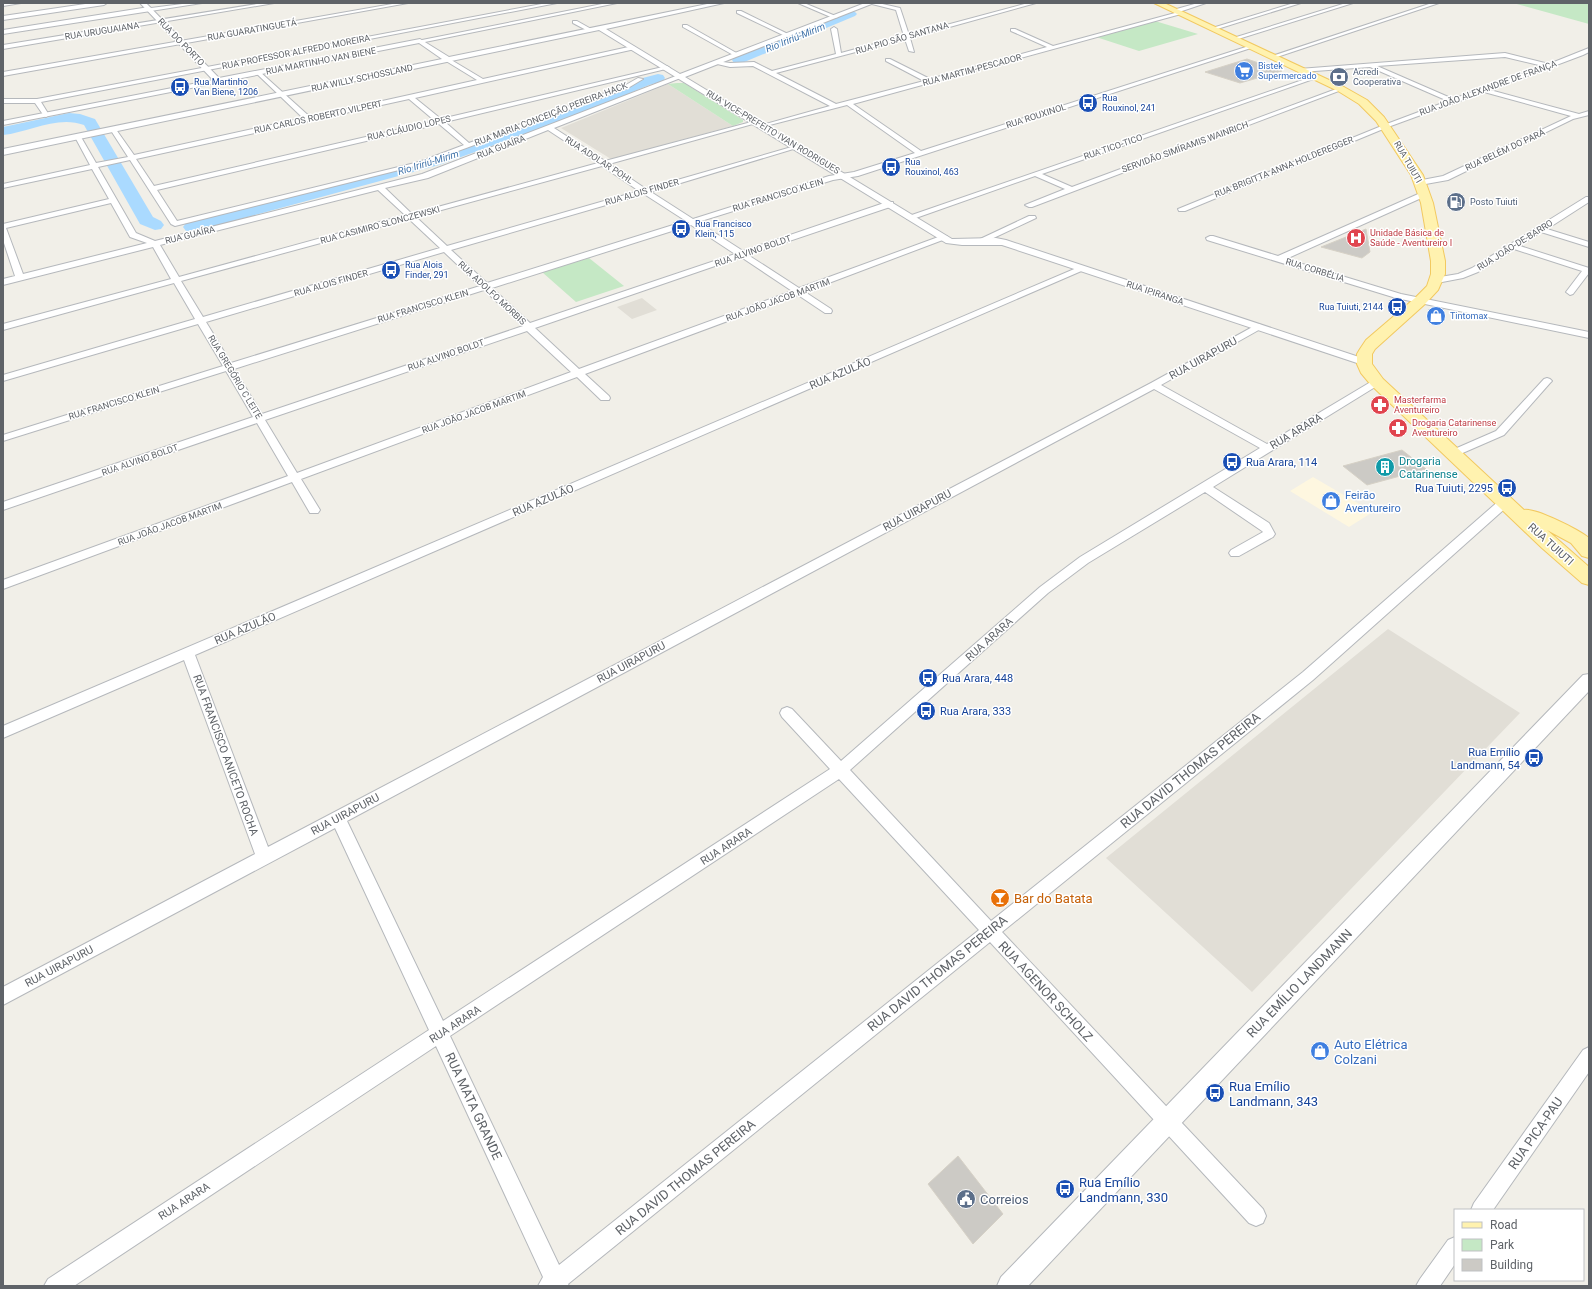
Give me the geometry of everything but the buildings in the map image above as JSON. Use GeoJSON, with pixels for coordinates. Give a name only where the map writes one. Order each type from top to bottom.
{"type":"FeatureCollection","features":[{"type":"Feature","properties":{"kind":"main road","name":"RUA TUIUTI"},"geometry":{"type":"LineString","coordinates":[[1158,3],[1341,89],[1369,107],[1386,126],[1409,162],[1422,188],[1438,261],[1437,280]]}},
{"type":"Feature","properties":{"kind":"main road"},"geometry":{"type":"LineString","coordinates":[[1364,362],[1365,350],[1370,343],[1420,301],[1433,287],[1437,280]]}},
{"type":"Feature","properties":{"kind":"main road","name":"RUA TUIUTI"},"geometry":{"type":"LineString","coordinates":[[1364,362],[1366,369],[1377,382],[1549,543],[1589,578]]}},
{"type":"Feature","properties":{"kind":"main road","name":"RUA TUIUTI"},"geometry":{"type":"LineString","coordinates":[[1509,506],[1573,535],[1589,550]]}},
{"type":"Feature","properties":{"kind":"main road"},"geometry":{"type":"LineString","coordinates":[[1549,543],[1551,539],[1557,536],[1573,535]]}},
{"type":"Feature","properties":{"kind":"street"},"geometry":{"type":"LineString","coordinates":[[3,5],[19,3]]}},
{"type":"Feature","properties":{"kind":"street"},"geometry":{"type":"LineString","coordinates":[[3,18],[104,3]]}},
{"type":"Feature","properties":{"kind":"street","name":"RUA DO PORTO"},"geometry":{"type":"LineString","coordinates":[[143,3],[218,81]]}},
{"type":"Feature","properties":{"kind":"street"},"geometry":{"type":"LineString","coordinates":[[3,32],[200,3]]}},
{"type":"Feature","properties":{"kind":"street","name":"RUA URUGUAIANA"},"geometry":{"type":"LineString","coordinates":[[3,47],[272,3]]}},
{"type":"Feature","properties":{"kind":"street","name":"RUA GUARATINGUETÁ"},"geometry":{"type":"LineString","coordinates":[[3,74],[406,3]]}},
{"type":"Feature","properties":{"kind":"street","name":"RUA PROFESSOR ALFREDO MOREIRA"},"geometry":{"type":"LineString","coordinates":[[3,101],[37,101],[554,3]]}},
{"type":"Feature","properties":{"kind":"street","name":"RUA MARTINHO VAN BIENE"},"geometry":{"type":"LineString","coordinates":[[3,123],[615,3]]}},
{"type":"Feature","properties":{"kind":"street","name":"RUA WILLY SCHOSSLAND"},"geometry":{"type":"LineString","coordinates":[[3,152],[721,3]]}},
{"type":"Feature","properties":{"kind":"street"},"geometry":{"type":"LineString","coordinates":[[800,3],[835,17]]}},
{"type":"Feature","properties":{"kind":"street"},"geometry":{"type":"LineString","coordinates":[[871,3],[898,9],[912,51]]}},
{"type":"Feature","properties":{"kind":"street","name":"RUA GUAÍRA"},"geometry":{"type":"LineString","coordinates":[[3,282],[379,188],[438,171],[871,3]]}},
{"type":"Feature","properties":{"kind":"street","name":"RUA PIO SÃO SANTANA"},"geometry":{"type":"LineString","coordinates":[[771,73],[1034,3]]}},
{"type":"Feature","properties":{"kind":"street","name":"RUA MARTIM-PESCADOR"},"geometry":{"type":"LineString","coordinates":[[761,124],[848,104],[929,82],[1052,48],[1204,3]]}},
{"type":"Feature","properties":{"kind":"street"},"geometry":{"type":"LineString","coordinates":[[1212,29],[1299,3]]}},
{"type":"Feature","properties":{"kind":"street"},"geometry":{"type":"LineString","coordinates":[[1233,39],[1351,3]]}},
{"type":"Feature","properties":{"kind":"street"},"geometry":{"type":"LineString","coordinates":[[1272,57],[1437,3]]}},
{"type":"Feature","properties":{"kind":"street"},"geometry":{"type":"LineString","coordinates":[[739,6],[745,8]]}},
{"type":"Feature","properties":{"kind":"street"},"geometry":{"type":"LineString","coordinates":[[739,12],[787,36]]}},
{"type":"Feature","properties":{"kind":"street"},"geometry":{"type":"LineString","coordinates":[[575,22],[590,30]]}},
{"type":"Feature","properties":{"kind":"street"},"geometry":{"type":"LineString","coordinates":[[685,26],[737,55]]}},
{"type":"Feature","properties":{"kind":"street","name":"RUA VICE-PREFEITO IVAN RODRIGUES"},"geometry":{"type":"LineString","coordinates":[[600,28],[761,124],[944,238]]}},
{"type":"Feature","properties":{"kind":"street"},"geometry":{"type":"LineString","coordinates":[[834,29],[839,55]]}},
{"type":"Feature","properties":{"kind":"street"},"geometry":{"type":"LineString","coordinates":[[1012,30],[1052,48]]}},
{"type":"Feature","properties":{"kind":"street"},"geometry":{"type":"LineString","coordinates":[[420,41],[482,81]]}},
{"type":"Feature","properties":{"kind":"street","name":"RUA ROUXINOL"},"geometry":{"type":"LineString","coordinates":[[843,175],[855,174],[1251,47]]}},
{"type":"Feature","properties":{"kind":"street","name":"RUA CARLOS ROBERTO VILPERT"},"geometry":{"type":"LineString","coordinates":[[3,186],[633,48]]}},
{"type":"Feature","properties":{"kind":"street","name":"RUA JOÃO ALEXANDRE DE FRANÇA"},"geometry":{"type":"LineString","coordinates":[[1386,126],[1550,66],[1589,50]]}},
{"type":"Feature","properties":{"kind":"street"},"geometry":{"type":"LineString","coordinates":[[1301,70],[1504,55],[1550,66]]}},
{"type":"Feature","properties":{"kind":"street"},"geometry":{"type":"LineString","coordinates":[[888,60],[929,82]]}},
{"type":"Feature","properties":{"kind":"street"},"geometry":{"type":"LineString","coordinates":[[716,63],[730,65],[754,64],[836,107]]}},
{"type":"Feature","properties":{"kind":"street"},"geometry":{"type":"LineString","coordinates":[[1370,65],[1453,101]]}},
{"type":"Feature","properties":{"kind":"street","name":"RUA CLÁUDIO LOPES"},"geometry":{"type":"LineString","coordinates":[[152,189],[440,121],[670,70]]}},
{"type":"Feature","properties":{"kind":"street","name":"RUA MARIA CONCEIÇÃO PEREIRA HACK"},"geometry":{"type":"LineString","coordinates":[[175,224],[421,163],[626,87],[641,78],[670,70]]}},
{"type":"Feature","properties":{"kind":"street"},"geometry":{"type":"LineString","coordinates":[[259,73],[308,119]]}},
{"type":"Feature","properties":{"kind":"street","name":"RUA TICO-TICO"},"geometry":{"type":"LineString","coordinates":[[910,217],[1316,77]]}},
{"type":"Feature","properties":{"kind":"street","name":"SERVIDÃO SIMÍRAMIS WAINRICH"},"geometry":{"type":"LineString","coordinates":[[1030,205],[1341,89]]}},
{"type":"Feature","properties":{"kind":"street"},"geometry":{"type":"LineString","coordinates":[[1485,90],[1589,119]]}},
{"type":"Feature","properties":{"kind":"street"},"geometry":{"type":"LineString","coordinates":[[411,97],[468,145]]}},
{"type":"Feature","properties":{"kind":"street"},"geometry":{"type":"LineString","coordinates":[[37,101],[46,115]]}},
{"type":"Feature","properties":{"kind":"street"},"geometry":{"type":"LineString","coordinates":[[848,104],[920,153]]}},
{"type":"Feature","properties":{"kind":"street","name":"RUA BELÉM DO PARÁ"},"geometry":{"type":"LineString","coordinates":[[1279,259],[1422,188],[1578,116],[1589,113]]}},
{"type":"Feature","properties":{"kind":"street","name":"RUA CASIMIRO SLONCZEWSKI"},"geometry":{"type":"LineString","coordinates":[[3,327],[604,164],[761,124]]}},
{"type":"Feature","properties":{"kind":"street","name":"RUA BRIGITTA ANNA HOLDEREGGER"},"geometry":{"type":"LineString","coordinates":[[1182,209],[1386,126]]}},
{"type":"Feature","properties":{"kind":"street","name":"RUA ADOLAR POHL"},"geometry":{"type":"LineString","coordinates":[[549,128],[828,311]]}},
{"type":"Feature","properties":{"kind":"street"},"geometry":{"type":"LineString","coordinates":[[82,136],[98,165],[113,200],[133,235],[155,244],[172,231],[175,224],[113,129]]}},
{"type":"Feature","properties":{"kind":"street","name":"RUA ALOIS FINDER"},"geometry":{"type":"LineString","coordinates":[[3,378],[797,147]]}},
{"type":"Feature","properties":{"kind":"street"},"geometry":{"type":"LineString","coordinates":[[1036,174],[1071,189]]}},
{"type":"Feature","properties":{"kind":"street","name":"RUA FRANCISCO KLEIN"},"geometry":{"type":"LineString","coordinates":[[3,438],[692,221],[843,175]]}},
{"type":"Feature","properties":{"kind":"street","name":"RUA ADOLFO MORBIS"},"geometry":{"type":"LineString","coordinates":[[379,188],[605,398]]}},
{"type":"Feature","properties":{"kind":"street"},"geometry":{"type":"LineString","coordinates":[[20,278],[3,228],[113,200]]}},
{"type":"Feature","properties":{"kind":"street","name":"RUA JOÃO-DE-BARRO"},"geometry":{"type":"LineString","coordinates":[[1437,280],[1469,273],[1588,200]]}},
{"type":"Feature","properties":{"kind":"street","name":"RUA ALVINO BOLDT"},"geometry":{"type":"LineString","coordinates":[[3,506],[890,204]]}},
{"type":"Feature","properties":{"kind":"street"},"geometry":{"type":"LineString","coordinates":[[982,240],[1032,218]]}},
{"type":"Feature","properties":{"kind":"street"},"geometry":{"type":"LineString","coordinates":[[1540,230],[1589,246]]}},
{"type":"Feature","properties":{"kind":"street","name":"RUA IPIRANGA"},"geometry":{"type":"LineString","coordinates":[[944,238],[962,243],[982,240],[1003,242],[1364,362]]}},
{"type":"Feature","properties":{"kind":"street","name":"RUA JOÃO JACOB MARTIM"},"geometry":{"type":"LineString","coordinates":[[3,585],[944,238]]}},
{"type":"Feature","properties":{"kind":"street","name":"RUA CORBÉLIA"},"geometry":{"type":"LineString","coordinates":[[1210,238],[1420,301],[1589,336]]}},
{"type":"Feature","properties":{"kind":"street","name":"RUA GREGÓRIO C LEITE"},"geometry":{"type":"LineString","coordinates":[[155,244],[314,510]]}},
{"type":"Feature","properties":{"kind":"street"},"geometry":{"type":"LineString","coordinates":[[1513,246],[1587,270],[1570,292]]}},
{"type":"Feature","properties":{"kind":"street","name":"RUA AZULÃO"},"geometry":{"type":"LineString","coordinates":[[3,732],[1082,268]]}},
{"type":"Feature","properties":{"kind":"street","name":"RUA UIRAPURU"},"geometry":{"type":"LineString","coordinates":[[3,996],[1154,385],[1259,327]]}},
{"type":"Feature","properties":{"kind":"street"},"geometry":{"type":"LineString","coordinates":[[1454,453],[1500,433],[1547,381]]}},
{"type":"Feature","properties":{"kind":"street","name":"RUA ARARA"},"geometry":{"type":"LineString","coordinates":[[55,1286],[840,770],[1044,590],[1084,560],[1377,382]]}},
{"type":"Feature","properties":{"kind":"street"},"geometry":{"type":"LineString","coordinates":[[1154,385],[1268,448]]}},
{"type":"Feature","properties":{"kind":"street"},"geometry":{"type":"LineString","coordinates":[[1205,487],[1265,526],[1268,530],[1268,534],[1235,553]]}},
{"type":"Feature","properties":{"kind":"street","name":"RUA DAVID THOMAS PEREIRA"},"geometry":{"type":"LineString","coordinates":[[554,1284],[1308,676],[1509,506]]}},
{"type":"Feature","properties":{"kind":"street","name":"RUA FRANCISCO ANICETO ROCHA"},"geometry":{"type":"LineString","coordinates":[[188,653],[264,857]]}},
{"type":"Feature","properties":{"kind":"street","name":"RUA EMÍLIO LANDMANN"},"geometry":{"type":"LineString","coordinates":[[1010,1286],[1589,680]]}},
{"type":"Feature","properties":{"kind":"street","name":"RUA AGENOR SCHOLZ"},"geometry":{"type":"LineString","coordinates":[[786,713],[1256,1216]]}},
{"type":"Feature","properties":{"kind":"street","name":"RUA MATA GRANDE"},"geometry":{"type":"LineString","coordinates":[[338,818],[554,1284]]}},
{"type":"Feature","properties":{"kind":"street","name":"RUA PICA-PAU"},"geometry":{"type":"LineString","coordinates":[[1482,1209],[1589,1056]]}},
{"type":"Feature","properties":{"kind":"street"},"geometry":{"type":"LineString","coordinates":[[1427,1286],[1454,1248]]}},
{"type":"Feature","properties":{"kind":"shaded area"},"geometry":{"type":"Polygon","coordinates":[[[668,84],[733,126],[611,159],[561,128],[668,84]]]}},
{"type":"Feature","properties":{"kind":"shaded area"},"geometry":{"type":"Polygon","coordinates":[[[642,298],[657,310],[632,319],[617,307],[642,298]]]}},
{"type":"Feature","properties":{"kind":"shaded area","name":"Feirão Aventureiro"},"geometry":{"type":"Polygon","coordinates":[[[1313,477],[1373,512],[1349,527],[1290,491],[1313,477]]]}},
{"type":"Feature","properties":{"kind":"shaded area"},"geometry":{"type":"Polygon","coordinates":[[[1388,629],[1520,713],[1252,992],[1106,858],[1388,629]]]}},
{"type":"Feature","properties":{"kind":"green space"},"geometry":{"type":"Polygon","coordinates":[[[1513,3],[1589,3],[1589,24],[1513,3]]]}},
{"type":"Feature","properties":{"kind":"green space"},"geometry":{"type":"Polygon","coordinates":[[[1155,21],[1198,34],[1139,51],[1096,37],[1155,21]]]}},
{"type":"Feature","properties":{"kind":"green space"},"geometry":{"type":"Polygon","coordinates":[[[684,83],[743,120],[743,122],[733,126],[668,84],[684,83]]]}},
{"type":"Feature","properties":{"kind":"green space"},"geometry":{"type":"Polygon","coordinates":[[[589,258],[624,286],[576,302],[542,272],[589,258]]]}},
{"type":"Feature","properties":{"kind":"waterway","name":"Rio Iririú-Mirim"},"geometry":{"type":"LineString","coordinates":[[738,60],[851,14]]}},
{"type":"Feature","properties":{"kind":"waterway","name":"Rio Iririú-Mirim"},"geometry":{"type":"LineString","coordinates":[[192,227],[434,162],[578,110],[644,82],[658,78]]}},
{"type":"Feature","properties":{"kind":"waterway","name":"Rio Iririú-Mirim"},"geometry":{"type":"LineString","coordinates":[[3,131],[14,130],[58,118],[80,118],[90,122],[146,220],[155,225]]}},
{"type":"Feature","properties":{"kind":"place","name":"Bistek Supermercado"},"geometry":{"type":"Point","coordinates":[1244,71]}},
{"type":"Feature","properties":{"kind":"place","name":"Acredi Cooperativa"},"geometry":{"type":"Point","coordinates":[1339,77]}},
{"type":"Feature","properties":{"kind":"place","name":"Rua Martinho Van Biene, 1206"},"geometry":{"type":"Point","coordinates":[180,87]}},
{"type":"Feature","properties":{"kind":"place","name":"Rua Rouxinol, 241"},"geometry":{"type":"Point","coordinates":[1088,103]}},
{"type":"Feature","properties":{"kind":"place","name":"Rua Rouxinol, 463"},"geometry":{"type":"Point","coordinates":[891,167]}},
{"type":"Feature","properties":{"kind":"place","name":"Posto Tuiuti"},"geometry":{"type":"Point","coordinates":[1456,202]}},
{"type":"Feature","properties":{"kind":"place","name":"Rua Francisco Klein, 115"},"geometry":{"type":"Point","coordinates":[681,229]}},
{"type":"Feature","properties":{"kind":"place","name":"Unidade Básica de Saúde - Aventureiro I"},"geometry":{"type":"Point","coordinates":[1356,238]}},
{"type":"Feature","properties":{"kind":"place","name":"Rua Alois Finder, 291"},"geometry":{"type":"Point","coordinates":[391,270]}},
{"type":"Feature","properties":{"kind":"place","name":"Rua Tuiuti, 2144"},"geometry":{"type":"Point","coordinates":[1397,307]}},
{"type":"Feature","properties":{"kind":"place","name":"Tintomax"},"geometry":{"type":"Point","coordinates":[1436,316]}},
{"type":"Feature","properties":{"kind":"place","name":"Masterfarma Aventureiro"},"geometry":{"type":"Point","coordinates":[1380,405]}},
{"type":"Feature","properties":{"kind":"place","name":"Drogaria Catarinense Aventureiro"},"geometry":{"type":"Point","coordinates":[1398,428]}},
{"type":"Feature","properties":{"kind":"place","name":"Rua Arara, 114"},"geometry":{"type":"Point","coordinates":[1232,462]}},
{"type":"Feature","properties":{"kind":"place","name":"Drogaria Catarinense"},"geometry":{"type":"Point","coordinates":[1385,467]}},
{"type":"Feature","properties":{"kind":"place","name":"Rua Tuiuti, 2295"},"geometry":{"type":"Point","coordinates":[1507,488]}},
{"type":"Feature","properties":{"kind":"place","name":"Feirão Aventureiro"},"geometry":{"type":"Point","coordinates":[1331,501]}},
{"type":"Feature","properties":{"kind":"place","name":"Rua Arara, 448"},"geometry":{"type":"Point","coordinates":[928,678]}},
{"type":"Feature","properties":{"kind":"place","name":"Rua Arara, 333"},"geometry":{"type":"Point","coordinates":[926,711]}},
{"type":"Feature","properties":{"kind":"place","name":"Rua Emílio Landmann, 54"},"geometry":{"type":"Point","coordinates":[1534,758]}},
{"type":"Feature","properties":{"kind":"place","name":"Bar do Batata"},"geometry":{"type":"Point","coordinates":[1000,898]}},
{"type":"Feature","properties":{"kind":"place","name":"Auto Elétrica Colzani"},"geometry":{"type":"Point","coordinates":[1320,1051]}},
{"type":"Feature","properties":{"kind":"place","name":"Rua Emílio Landmann, 343"},"geometry":{"type":"Point","coordinates":[1215,1093]}},
{"type":"Feature","properties":{"kind":"place","name":"Rua Emílio Landmann, 330"},"geometry":{"type":"Point","coordinates":[1065,1189]}},
{"type":"Feature","properties":{"kind":"place","name":"Correios"},"geometry":{"type":"Point","coordinates":[966,1199]}}]}
